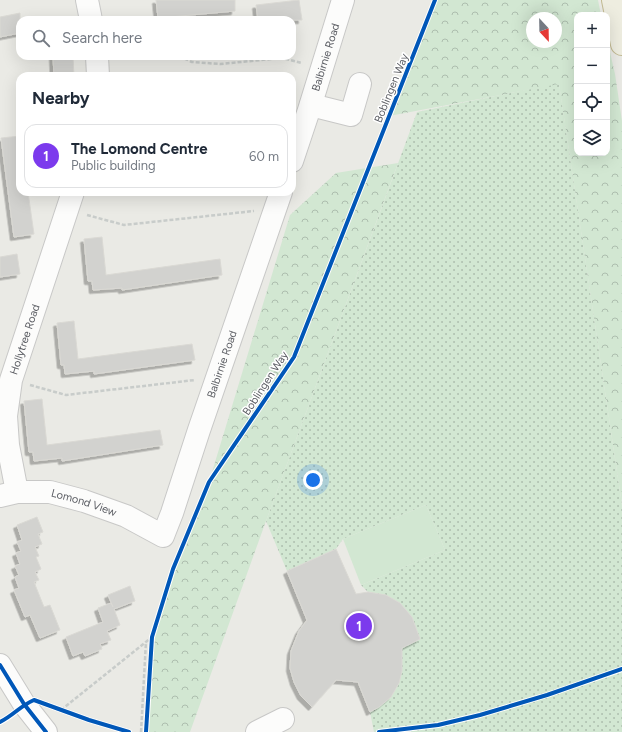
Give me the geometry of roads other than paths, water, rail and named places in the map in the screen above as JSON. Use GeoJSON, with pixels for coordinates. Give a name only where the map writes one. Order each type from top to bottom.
{"type":"FeatureCollection","features":[{"type":"Feature","properties":{"kind":"highway"},"geometry":{"type":"LineString","coordinates":[[613,0],[622,44]]}},
{"type":"Feature","properties":{"kind":"street"},"geometry":{"type":"LineString","coordinates":[[87,0],[90,16]]}},
{"type":"Feature","properties":{"kind":"street","name":"Balbirnie Road"},"geometry":{"type":"LineString","coordinates":[[296,149],[343,0]]}},
{"type":"Feature","properties":{"kind":"street"},"geometry":{"type":"LineString","coordinates":[[97,60],[98,72]]}},
{"type":"Feature","properties":{"kind":"street"},"geometry":{"type":"LineString","coordinates":[[311,105],[351,115],[360,84]]}},
{"type":"Feature","properties":{"kind":"street","name":"Balbirnie Road"},"geometry":{"type":"LineString","coordinates":[[163,536],[172,514],[278,200]]}},
{"type":"Feature","properties":{"kind":"street","name":"Hollytree Road"},"geometry":{"type":"LineString","coordinates":[[8,494],[8,444],[6,416],[11,380],[70,201]]}},
{"type":"Feature","properties":{"kind":"street","name":"Lomond View"},"geometry":{"type":"LineString","coordinates":[[8,494],[50,492],[84,501],[126,516],[163,536]]}},
{"type":"Feature","properties":{"kind":"street"},"geometry":{"type":"LineString","coordinates":[[0,665],[24,704],[46,732]]}},
{"type":"Feature","properties":{"kind":"street"},"geometry":{"type":"LineString","coordinates":[[257,732],[283,719]]}},
{"type":"Feature","properties":{"kind":"place","name":"The Lomond Centre"},"geometry":{"type":"Point","coordinates":[359,626]}}]}
